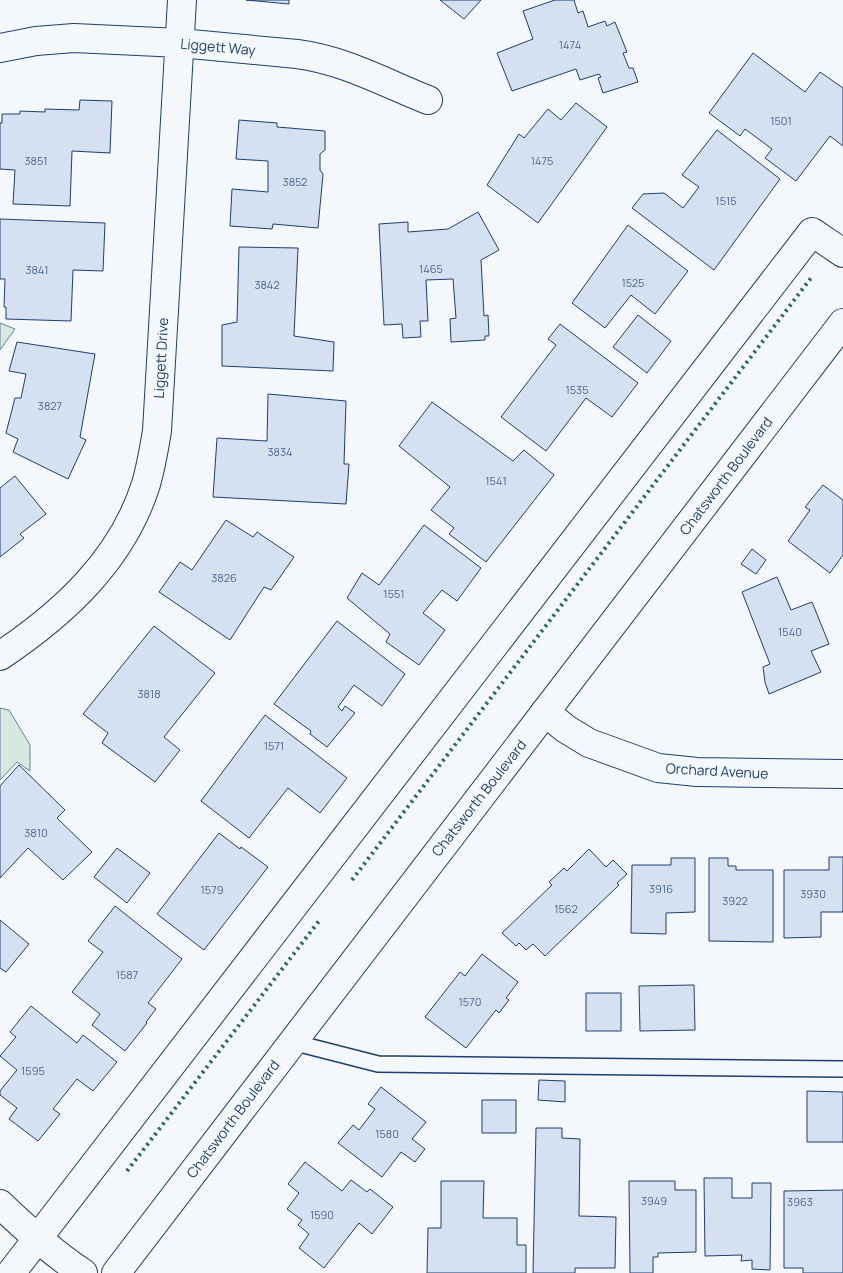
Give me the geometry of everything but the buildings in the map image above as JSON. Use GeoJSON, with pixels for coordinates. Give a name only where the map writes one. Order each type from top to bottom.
{"type":"FeatureCollection","features":[{"type":"Feature","properties":{"kind":"street","name":"Liggett Drive"},"geometry":{"type":"LineString","coordinates":[[0,656],[58,613],[97,574],[120,541],[135,513],[146,485],[157,431],[182,0]]}},
{"type":"Feature","properties":{"kind":"street","name":"Liggett Way"},"geometry":{"type":"LineString","coordinates":[[0,48],[36,41],[64,39],[180,43],[314,56],[360,71],[428,100]]}},
{"type":"Feature","properties":{"kind":"street"},"geometry":{"type":"LineString","coordinates":[[11,1273],[812,232],[843,253]]}},
{"type":"Feature","properties":{"kind":"street","name":"Chatsworth Boulevard"},"geometry":{"type":"LineString","coordinates":[[116,1273],[843,323]]}},
{"type":"Feature","properties":{"kind":"street","name":"Orchard Avenue"},"geometry":{"type":"LineString","coordinates":[[545,712],[566,729],[589,743],[658,768],[692,772],[843,774]]}},
{"type":"Feature","properties":{"kind":"street"},"geometry":{"type":"LineString","coordinates":[[0,1204],[64,1260],[83,1273]]}},
{"type":"Feature","properties":{"kind":"lane"},"geometry":{"type":"LineString","coordinates":[[292,1042],[378,1064],[843,1069]]}},
{"type":"Feature","properties":{"kind":"shaded area"},"geometry":{"type":"Polygon","coordinates":[[[0,323],[15,329],[0,350],[0,323]]]}},
{"type":"Feature","properties":{"kind":"shaded area"},"geometry":{"type":"Polygon","coordinates":[[[0,708],[9,710],[30,745],[30,771],[17,762],[0,780],[0,708]]]}},
{"type":"Feature","properties":{"kind":"hedge"},"geometry":{"type":"LineString","coordinates":[[352,880],[811,278]]}},
{"type":"Feature","properties":{"kind":"hedge"},"geometry":{"type":"LineString","coordinates":[[127,1171],[319,921]]}}]}
